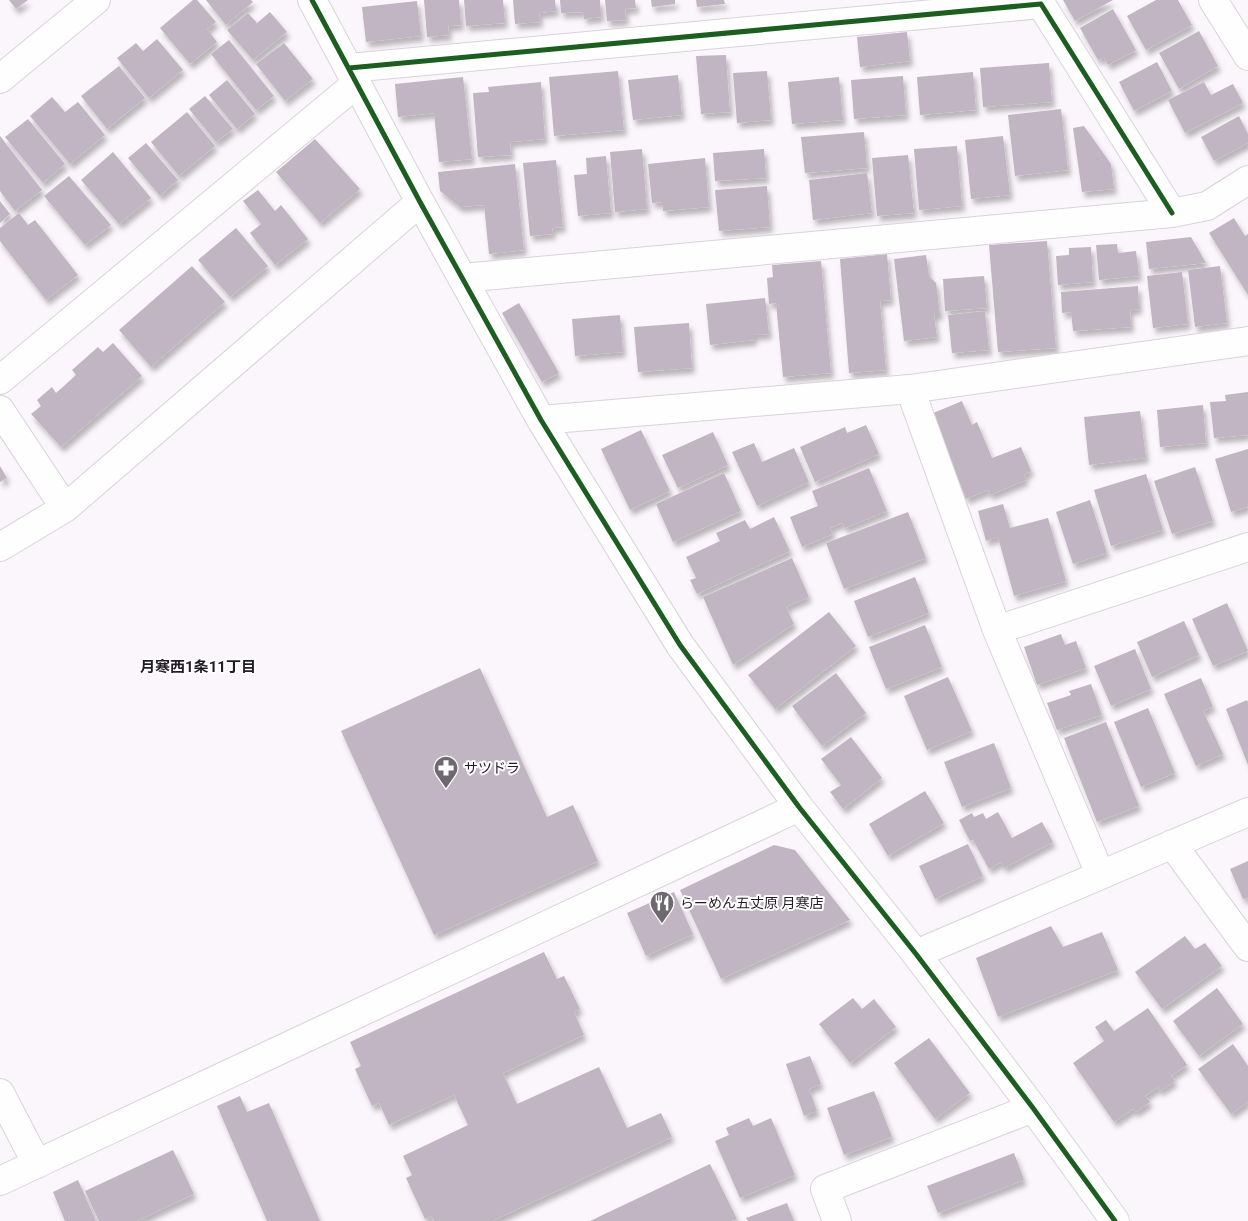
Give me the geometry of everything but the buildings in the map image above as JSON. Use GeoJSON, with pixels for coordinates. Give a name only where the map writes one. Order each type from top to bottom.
{"type":"FeatureCollection","features":[{"type":"Feature","properties":{"kind":"street"},"geometry":{"type":"LineString","coordinates":[[0,79],[96,0]]}},
{"type":"Feature","properties":{"kind":"street"},"geometry":{"type":"LineString","coordinates":[[312,0],[420,202],[542,420],[680,645],[799,807],[916,954],[1033,1108],[1115,1221]]}},
{"type":"Feature","properties":{"kind":"street"},"geometry":{"type":"LineString","coordinates":[[1213,0],[1248,56]]}},
{"type":"Feature","properties":{"kind":"street"},"geometry":{"type":"LineString","coordinates":[[0,380],[353,76],[1042,4],[1172,214]]}},
{"type":"Feature","properties":{"kind":"street"},"geometry":{"type":"LineString","coordinates":[[462,278],[1172,214],[1207,206],[1248,180]]}},
{"type":"Feature","properties":{"kind":"street"},"geometry":{"type":"LineString","coordinates":[[0,547],[66,508],[420,202]]}},
{"type":"Feature","properties":{"kind":"street"},"geometry":{"type":"LineString","coordinates":[[542,420],[910,389],[1248,341]]}},
{"type":"Feature","properties":{"kind":"street"},"geometry":{"type":"LineString","coordinates":[[910,389],[997,630],[1100,874]]}},
{"type":"Feature","properties":{"kind":"street"},"geometry":{"type":"LineString","coordinates":[[0,410],[66,508]]}},
{"type":"Feature","properties":{"kind":"street"},"geometry":{"type":"LineString","coordinates":[[997,630],[1248,547]]}},
{"type":"Feature","properties":{"kind":"street"},"geometry":{"type":"LineString","coordinates":[[0,1181],[799,807]]}},
{"type":"Feature","properties":{"kind":"street"},"geometry":{"type":"LineString","coordinates":[[916,954],[1248,812]]}},
{"type":"Feature","properties":{"kind":"street"},"geometry":{"type":"LineString","coordinates":[[1172,844],[1248,948]]}},
{"type":"Feature","properties":{"kind":"street"},"geometry":{"type":"LineString","coordinates":[[0,1093],[37,1164]]}},
{"type":"Feature","properties":{"kind":"street"},"geometry":{"type":"LineString","coordinates":[[837,1221],[825,1189],[1033,1108]]}},
{"type":"Feature","properties":{"kind":"cycle path"},"geometry":{"type":"LineString","coordinates":[[312,0],[420,202],[541,420],[680,645],[799,807],[916,954],[1033,1108],[1115,1221]]}},
{"type":"Feature","properties":{"kind":"cycle path"},"geometry":{"type":"LineString","coordinates":[[349,68],[1041,4],[1172,213]]}},
{"type":"Feature","properties":{"kind":"place","name":"サツドラ"},"geometry":{"type":"Point","coordinates":[446,789]}},
{"type":"Feature","properties":{"kind":"place","name":"らーめん五丈原 月寒店"},"geometry":{"type":"Point","coordinates":[662,924]}},
{"type":"Feature","properties":{"kind":"district","name":"月寒西1条11丁目"},"geometry":{"type":"Point","coordinates":[198,667]}}]}
